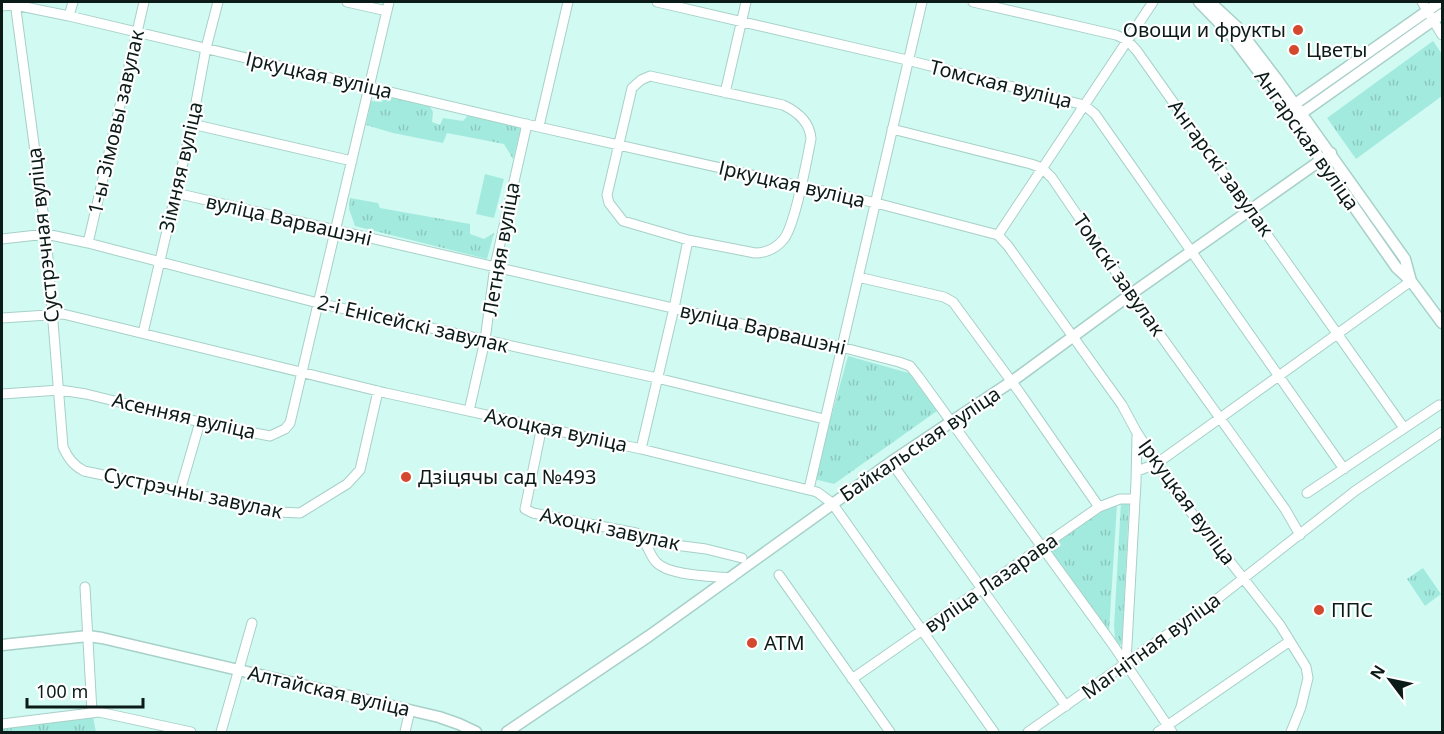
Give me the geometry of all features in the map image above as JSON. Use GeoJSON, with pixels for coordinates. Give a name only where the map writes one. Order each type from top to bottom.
{"type":"FeatureCollection","features":[{"type":"Feature","properties":{"kind":"main road","name":"Ангарская вуліца"},"geometry":{"type":"LineString","coordinates":[[1199,2],[1296,110]]}},
{"type":"Feature","properties":{"kind":"main road","name":"Ангарская вуліца"},"geometry":{"type":"LineString","coordinates":[[1210,2],[1237,27],[1326,156],[1405,259],[1411,281],[1443,323]]}},
{"type":"Feature","properties":{"kind":"main road"},"geometry":{"type":"LineString","coordinates":[[1296,110],[1425,6],[1440,2]]}},
{"type":"Feature","properties":{"kind":"main road"},"geometry":{"type":"LineString","coordinates":[[1296,110],[1440,17]]}},
{"type":"Feature","properties":{"kind":"main road","name":"Байкальская вуліца"},"geometry":{"type":"LineString","coordinates":[[507,732],[731,578],[891,462],[1011,382],[1326,156]]}},
{"type":"Feature","properties":{"kind":"main road","name":"Алтайская вуліца"},"geometry":{"type":"LineString","coordinates":[[2,645],[88,636],[102,638],[410,710],[459,724],[476,732]]}},
{"type":"Feature","properties":{"kind":"street"},"geometry":{"type":"LineString","coordinates":[[69,16],[73,2]]}},
{"type":"Feature","properties":{"kind":"street","name":"1-ы Зімовы завулак"},"geometry":{"type":"LineString","coordinates":[[88,243],[144,2]]}},
{"type":"Feature","properties":{"kind":"street","name":"Зімняя вуліца"},"geometry":{"type":"LineString","coordinates":[[143,333],[218,2]]}},
{"type":"Feature","properties":{"kind":"street"},"geometry":{"type":"LineString","coordinates":[[347,2],[388,6]]}},
{"type":"Feature","properties":{"kind":"street"},"geometry":{"type":"LineString","coordinates":[[539,126],[568,2]]}},
{"type":"Feature","properties":{"kind":"street","name":"Томская вуліца"},"geometry":{"type":"LineString","coordinates":[[657,2],[907,60],[1084,105],[1095,114],[1344,469]]}},
{"type":"Feature","properties":{"kind":"street"},"geometry":{"type":"LineString","coordinates":[[725,93],[746,2]]}},
{"type":"Feature","properties":{"kind":"street"},"geometry":{"type":"LineString","coordinates":[[809,489],[922,2]]}},
{"type":"Feature","properties":{"kind":"street"},"geometry":{"type":"LineString","coordinates":[[973,2],[1116,35],[1127,40]]}},
{"type":"Feature","properties":{"kind":"street"},"geometry":{"type":"LineString","coordinates":[[998,235],[1153,2]]}},
{"type":"Feature","properties":{"kind":"street","name":"Іркуцкая вуліца"},"geometry":{"type":"LineString","coordinates":[[2,6],[15,3],[527,124],[876,203],[998,235],[1122,405],[1156,464],[1176,493],[1290,640],[1306,667],[1308,678],[1301,708],[1291,732]]}},
{"type":"Feature","properties":{"kind":"street","name":"Сустрэчная вуліца"},"geometry":{"type":"LineString","coordinates":[[15,3],[46,234],[63,447],[67,457],[75,466]]}},
{"type":"Feature","properties":{"kind":"street","name":"Асенняя вуліца"},"geometry":{"type":"LineString","coordinates":[[2,394],[60,390],[270,436],[285,429],[290,423],[388,6]]}},
{"type":"Feature","properties":{"kind":"street"},"geometry":{"type":"LineString","coordinates":[[1425,6],[1440,17],[1443,35]]}},
{"type":"Feature","properties":{"kind":"street","name":"Ангарскі завулак"},"geometry":{"type":"LineString","coordinates":[[1127,40],[1251,209],[1404,428]]}},
{"type":"Feature","properties":{"kind":"street"},"geometry":{"type":"LineString","coordinates":[[651,76],[725,93],[783,105],[804,118],[810,131],[811,139],[801,187],[785,239],[766,253],[754,254],[688,240],[623,221],[609,203],[607,195],[632,88],[641,80],[651,76]]}},
{"type":"Feature","properties":{"kind":"street"},"geometry":{"type":"LineString","coordinates":[[192,124],[352,161]]}},
{"type":"Feature","properties":{"kind":"street","name":"Летняя вуліца"},"geometry":{"type":"LineString","coordinates":[[469,411],[484,340],[495,266],[527,124]]}},
{"type":"Feature","properties":{"kind":"street"},"geometry":{"type":"LineString","coordinates":[[892,129],[1042,168]]}},
{"type":"Feature","properties":{"kind":"street","name":"Томскі завулак"},"geometry":{"type":"LineString","coordinates":[[1042,168],[1052,178],[1131,294],[1285,509],[1300,535]]}},
{"type":"Feature","properties":{"kind":"street","name":"вуліца Варвашэні"},"geometry":{"type":"LineString","coordinates":[[176,193],[841,347],[910,366],[1043,547],[1170,729]]}},
{"type":"Feature","properties":{"kind":"street","name":"2-і Енісейскі завулак"},"geometry":{"type":"LineString","coordinates":[[2,239],[46,234],[88,243],[318,303],[657,378],[824,418]]}},
{"type":"Feature","properties":{"kind":"street"},"geometry":{"type":"LineString","coordinates":[[641,448],[688,240]]}},
{"type":"Feature","properties":{"kind":"street"},"geometry":{"type":"LineString","coordinates":[[858,277],[944,297],[953,302],[1099,507]]}},
{"type":"Feature","properties":{"kind":"street"},"geometry":{"type":"LineString","coordinates":[[1137,471],[1156,464],[1411,281]]}},
{"type":"Feature","properties":{"kind":"street","name":"Ахоцкая вуліца"},"geometry":{"type":"LineString","coordinates":[[2,318],[63,314],[378,391],[641,448],[809,489],[823,495],[832,503],[994,732]]}},
{"type":"Feature","properties":{"kind":"street","name":"Сустрэчны завулак"},"geometry":{"type":"LineString","coordinates":[[75,466],[84,471],[285,513],[300,513],[347,484],[360,470],[378,391]]}},
{"type":"Feature","properties":{"kind":"street"},"geometry":{"type":"LineString","coordinates":[[1307,493],[1439,405]]}},
{"type":"Feature","properties":{"kind":"street"},"geometry":{"type":"LineString","coordinates":[[180,490],[200,422]]}},
{"type":"Feature","properties":{"kind":"street","name":"Ахоцкі завулак"},"geometry":{"type":"LineString","coordinates":[[542,426],[525,509],[533,513],[636,534],[644,541],[706,549],[742,558]]}},
{"type":"Feature","properties":{"kind":"street"},"geometry":{"type":"LineString","coordinates":[[1126,663],[1137,471],[1136,431]]}},
{"type":"Feature","properties":{"kind":"street","name":"Магнітная вуліца"},"geometry":{"type":"LineString","coordinates":[[1028,732],[1212,603],[1355,491],[1443,432]]}},
{"type":"Feature","properties":{"kind":"street"},"geometry":{"type":"LineString","coordinates":[[891,462],[984,588],[1066,706]]}},
{"type":"Feature","properties":{"kind":"street","name":"вуліца Лазарава"},"geometry":{"type":"LineString","coordinates":[[852,679],[1099,507],[1120,499],[1135,499]]}},
{"type":"Feature","properties":{"kind":"street"},"geometry":{"type":"LineString","coordinates":[[644,541],[653,558],[663,567],[684,573],[731,578]]}},
{"type":"Feature","properties":{"kind":"street"},"geometry":{"type":"LineString","coordinates":[[779,575],[890,732]]}},
{"type":"Feature","properties":{"kind":"street"},"geometry":{"type":"LineString","coordinates":[[85,587],[92,712]]}},
{"type":"Feature","properties":{"kind":"street"},"geometry":{"type":"LineString","coordinates":[[221,732],[252,622]]}},
{"type":"Feature","properties":{"kind":"street"},"geometry":{"type":"LineString","coordinates":[[1158,732],[1170,729],[1290,640]]}},
{"type":"Feature","properties":{"kind":"street"},"geometry":{"type":"LineString","coordinates":[[405,732],[410,710]]}},
{"type":"Feature","properties":{"kind":"street"},"geometry":{"type":"LineString","coordinates":[[2,724],[99,712],[191,732]]}},
{"type":"Feature","properties":{"kind":"green space"},"geometry":{"type":"Polygon","coordinates":[[[1433,41],[1442,54],[1442,96],[1356,159],[1327,118],[1433,41]]]}},
{"type":"Feature","properties":{"kind":"green space"},"geometry":{"type":"Polygon","coordinates":[[[384,95],[428,103],[433,112],[432,122],[440,125],[443,118],[463,121],[469,114],[521,128],[513,159],[504,144],[447,133],[443,143],[366,125],[371,101],[382,102],[384,95]]]}},
{"type":"Feature","properties":{"kind":"green space"},"geometry":{"type":"Polygon","coordinates":[[[485,174],[504,179],[494,218],[476,214],[485,174]]]}},
{"type":"Feature","properties":{"kind":"green space"},"geometry":{"type":"Polygon","coordinates":[[[350,198],[378,203],[380,208],[470,224],[470,234],[484,239],[494,233],[487,259],[355,226],[349,209],[350,198]]]}},
{"type":"Feature","properties":{"kind":"green space"},"geometry":{"type":"Polygon","coordinates":[[[848,356],[909,373],[937,411],[834,484],[814,479],[848,356]]]}},
{"type":"Feature","properties":{"kind":"green space"},"geometry":{"type":"Polygon","coordinates":[[[1121,502],[1129,504],[1122,644],[1118,646],[1114,627],[1121,502]]]}},
{"type":"Feature","properties":{"kind":"green space"},"geometry":{"type":"Polygon","coordinates":[[[1117,504],[1109,631],[1050,551],[1050,547],[1101,509],[1117,504]]]}},
{"type":"Feature","properties":{"kind":"green space"},"geometry":{"type":"Polygon","coordinates":[[[1423,568],[1441,594],[1425,606],[1407,579],[1423,568]]]}},
{"type":"Feature","properties":{"kind":"green space"},"geometry":{"type":"Polygon","coordinates":[[[92,712],[96,732],[2,732],[2,723],[92,712]]]}},
{"type":"Feature","properties":{"kind":"place","name":"Овощи и фрукты"},"geometry":{"type":"Point","coordinates":[1298,30]}},
{"type":"Feature","properties":{"kind":"place","name":"Цветы"},"geometry":{"type":"Point","coordinates":[1294,50]}},
{"type":"Feature","properties":{"kind":"place","name":"Дзіцячы сад №493"},"geometry":{"type":"Point","coordinates":[406,477]}},
{"type":"Feature","properties":{"kind":"place","name":"ППС"},"geometry":{"type":"Point","coordinates":[1319,610]}},
{"type":"Feature","properties":{"kind":"place","name":"АТМ"},"geometry":{"type":"Point","coordinates":[752,643]}}]}
